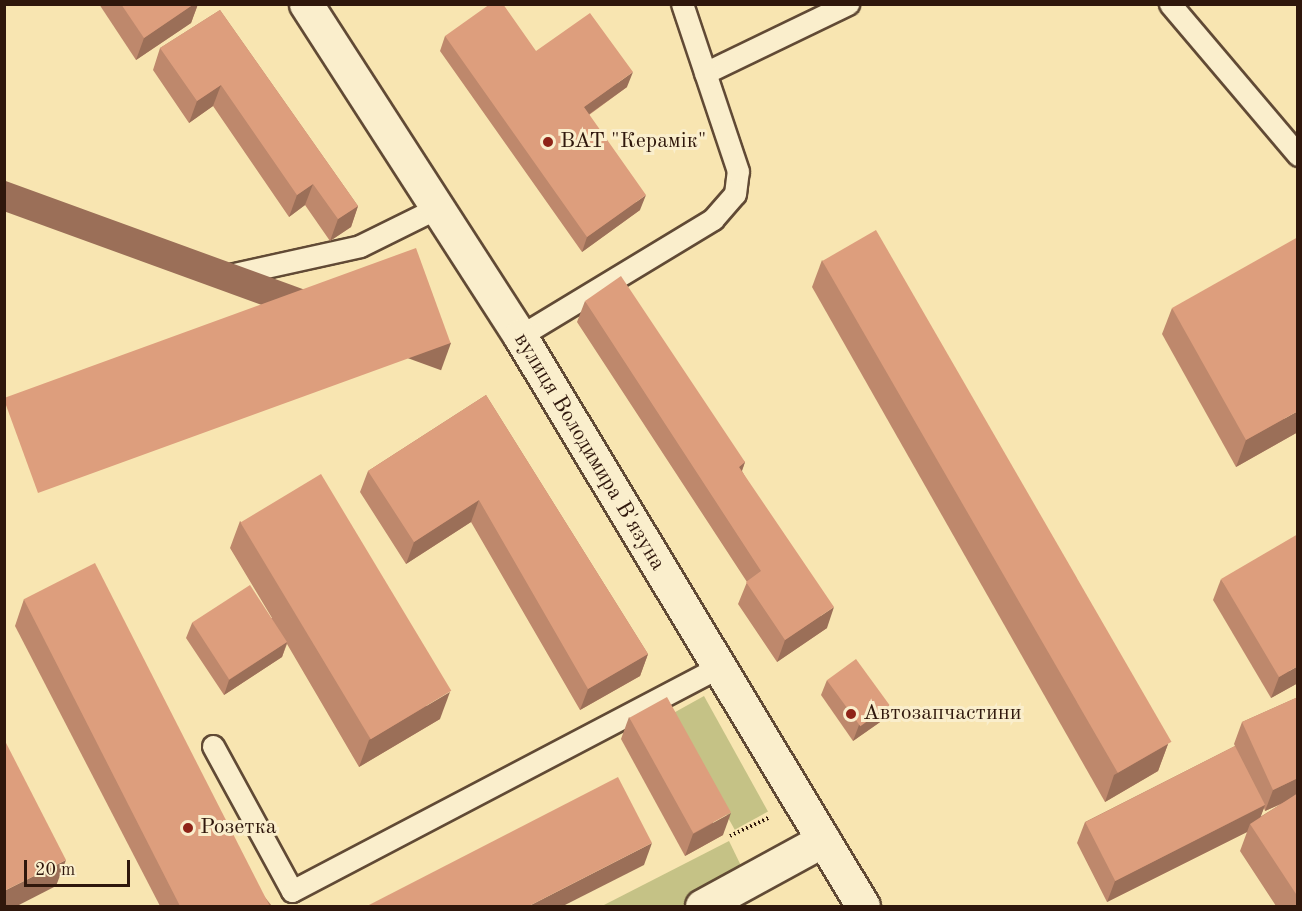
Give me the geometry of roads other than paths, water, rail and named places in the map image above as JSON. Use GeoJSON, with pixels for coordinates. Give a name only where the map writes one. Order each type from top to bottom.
{"type":"FeatureCollection","features":[{"type":"Feature","properties":{"kind":"main road","name":"вулиця Володимира В'язуна"},"geometry":{"type":"LineString","coordinates":[[306,4],[520,336],[863,906]]}},
{"type":"Feature","properties":{"kind":"main road"},"geometry":{"type":"LineString","coordinates":[[702,906],[823,840]]}},
{"type":"Feature","properties":{"kind":"lane"},"geometry":{"type":"LineString","coordinates":[[520,336],[713,219],[735,194],[738,171],[682,4]]}},
{"type":"Feature","properties":{"kind":"lane"},"geometry":{"type":"LineString","coordinates":[[705,73],[848,4]]}},
{"type":"Feature","properties":{"kind":"lane"},"geometry":{"type":"LineString","coordinates":[[1170,4],[1298,154]]}},
{"type":"Feature","properties":{"kind":"lane"},"geometry":{"type":"LineString","coordinates":[[225,276],[360,246],[437,208]]}},
{"type":"Feature","properties":{"kind":"lane"},"geometry":{"type":"LineString","coordinates":[[213,746],[292,891],[719,667]]}},
{"type":"Feature","properties":{"kind":"place","name":"ВАТ \"Керамік\""},"geometry":{"type":"Point","coordinates":[548,142]}},
{"type":"Feature","properties":{"kind":"place","name":"Автозапчастини"},"geometry":{"type":"Point","coordinates":[851,714]}},
{"type":"Feature","properties":{"kind":"place","name":"Розетка"},"geometry":{"type":"Point","coordinates":[188,828]}}]}
